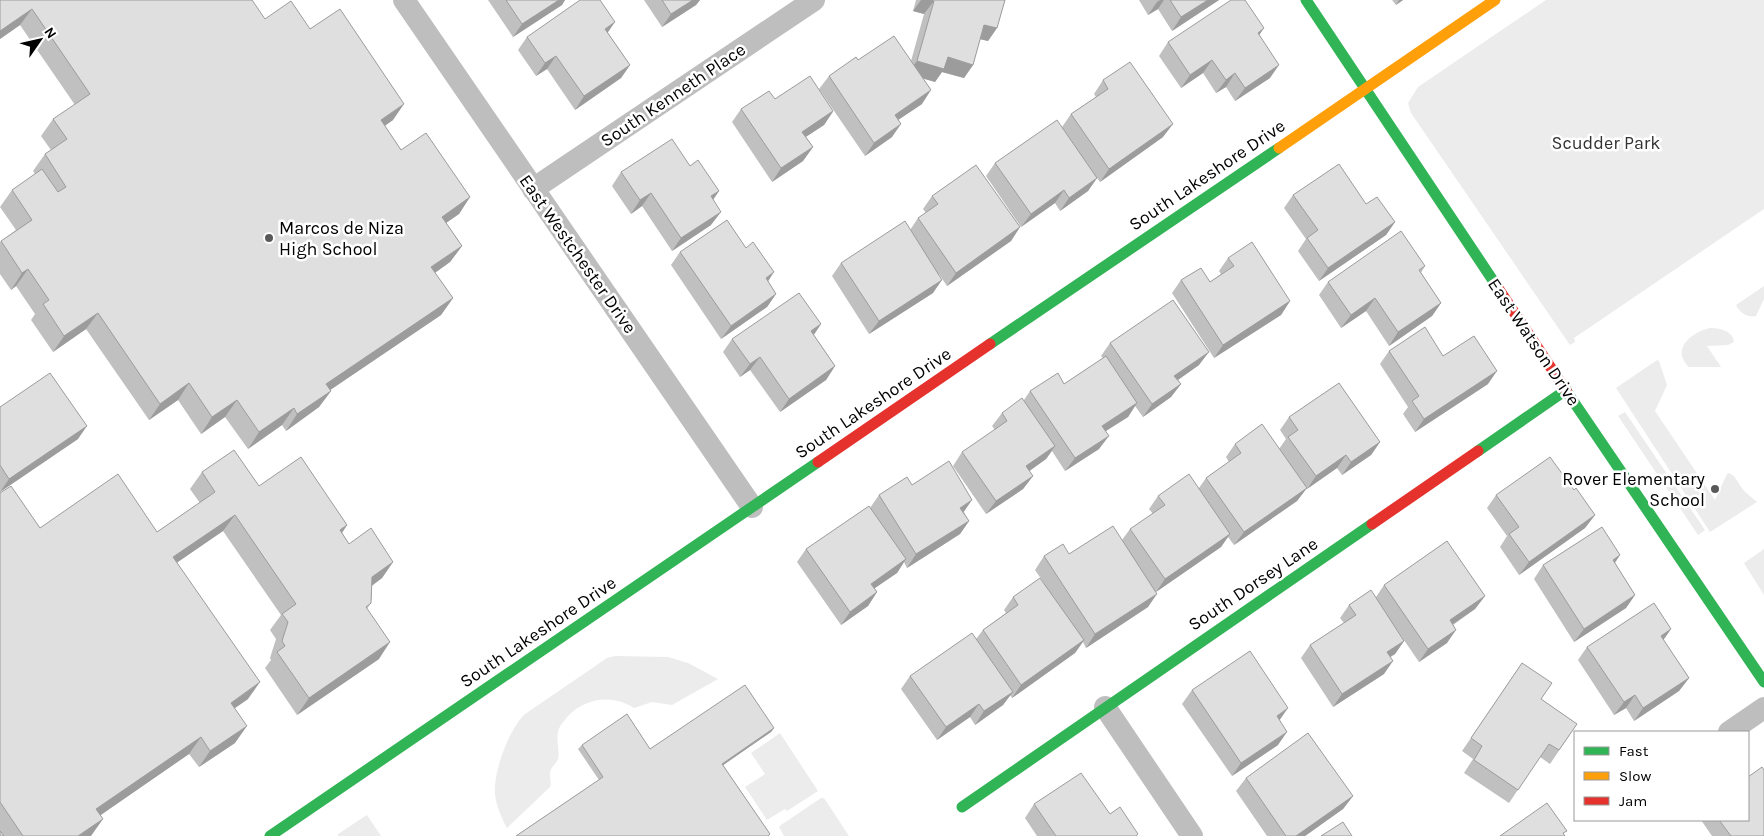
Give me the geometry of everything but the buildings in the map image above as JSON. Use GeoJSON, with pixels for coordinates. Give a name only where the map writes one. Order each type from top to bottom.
{"type":"FeatureCollection","features":[{"type":"Feature","properties":{"kind":"street","name":"East Westchester Drive"},"geometry":{"type":"LineString","coordinates":[[404,0],[752,507]]}},
{"type":"Feature","properties":{"kind":"street","name":"South Kenneth Place"},"geometry":{"type":"LineString","coordinates":[[533,189],[814,0]]}},
{"type":"Feature","properties":{"kind":"street","name":"East Watson Drive"},"geometry":{"type":"LineString","coordinates":[[1306,0],[1566,390],[1764,682]]}},
{"type":"Feature","properties":{"kind":"street","name":"South Lakeshore Drive"},"geometry":{"type":"LineString","coordinates":[[282,833],[752,507],[1495,0]]}},
{"type":"Feature","properties":{"kind":"street","name":"South Dorsey Lane"},"geometry":{"type":"LineString","coordinates":[[962,807],[1566,390]]}},
{"type":"Feature","properties":{"kind":"street"},"geometry":{"type":"LineString","coordinates":[[1105,707],[1192,836]]}},
{"type":"Feature","properties":{"kind":"street"},"geometry":{"type":"LineString","coordinates":[[1730,731],[1764,708]]}},
{"type":"Feature","properties":{"kind":"green space","name":"Scudder Park"},"geometry":{"type":"Polygon","coordinates":[[[1546,0],[1764,0],[1764,209],[1574,338],[1575,342],[1570,345],[1411,113],[1408,103],[1418,87],[1546,0]]]}},
{"type":"Feature","properties":{"kind":"green space"},"geometry":{"type":"Polygon","coordinates":[[[1764,286],[1764,299],[1756,316],[1750,316],[1741,312],[1736,305],[1764,286]]]}},
{"type":"Feature","properties":{"kind":"green space"},"geometry":{"type":"Polygon","coordinates":[[[1710,328],[1725,331],[1733,338],[1734,342],[1728,345],[1707,346],[1721,367],[1689,367],[1682,354],[1686,342],[1696,333],[1710,328]]]}},
{"type":"Feature","properties":{"kind":"green space"},"geometry":{"type":"Polygon","coordinates":[[[1657,360],[1667,385],[1655,411],[1715,500],[1729,473],[1734,476],[1744,491],[1757,502],[1710,532],[1616,388],[1657,360]]]}},
{"type":"Feature","properties":{"kind":"green space"},"geometry":{"type":"Polygon","coordinates":[[[1625,412],[1705,530],[1698,535],[1618,416],[1625,412]]]}},
{"type":"Feature","properties":{"kind":"green space"},"geometry":{"type":"Polygon","coordinates":[[[1764,549],[1764,595],[1744,563],[1764,549]]]}},
{"type":"Feature","properties":{"kind":"green space"},"geometry":{"type":"Polygon","coordinates":[[[615,656],[668,657],[688,663],[718,679],[672,705],[652,702],[634,708],[617,701],[600,700],[583,705],[575,710],[568,716],[559,730],[557,739],[558,756],[550,772],[550,787],[507,828],[497,803],[495,785],[499,763],[513,730],[525,714],[607,658],[615,656]]]}},
{"type":"Feature","properties":{"kind":"green space"},"geometry":{"type":"Polygon","coordinates":[[[780,733],[818,791],[787,811],[785,809],[767,820],[745,787],[765,774],[751,753],[780,733]]]}},
{"type":"Feature","properties":{"kind":"green space"},"geometry":{"type":"Polygon","coordinates":[[[821,798],[824,798],[849,836],[784,836],[779,827],[821,798]]]}},
{"type":"Feature","properties":{"kind":"green space"},"geometry":{"type":"Polygon","coordinates":[[[367,815],[381,836],[338,836],[338,834],[367,815]]]}},
{"type":"Feature","properties":{"kind":"traffic: fast"},"geometry":{"type":"LineString","coordinates":[[1306,0],[1496,285]]}},
{"type":"Feature","properties":{"kind":"traffic: fast"},"geometry":{"type":"LineString","coordinates":[[990,344],[1279,148]]}},
{"type":"Feature","properties":{"kind":"traffic: fast"},"geometry":{"type":"LineString","coordinates":[[1478,451],[1566,390]]}},
{"type":"Feature","properties":{"kind":"traffic: fast"},"geometry":{"type":"LineString","coordinates":[[1567,392],[1764,682]]}},
{"type":"Feature","properties":{"kind":"traffic: fast"},"geometry":{"type":"LineString","coordinates":[[270,836],[818,462]]}},
{"type":"Feature","properties":{"kind":"traffic: fast"},"geometry":{"type":"LineString","coordinates":[[962,807],[1372,524]]}},
{"type":"Feature","properties":{"kind":"traffic: slow"},"geometry":{"type":"LineString","coordinates":[[1279,148],[1495,0]]}},
{"type":"Feature","properties":{"kind":"traffic: jam"},"geometry":{"type":"LineString","coordinates":[[1496,285],[1567,392]]}},
{"type":"Feature","properties":{"kind":"traffic: jam"},"geometry":{"type":"LineString","coordinates":[[818,462],[990,344]]}},
{"type":"Feature","properties":{"kind":"traffic: jam"},"geometry":{"type":"LineString","coordinates":[[1372,524],[1478,451]]}},
{"type":"Feature","properties":{"kind":"place","name":"Marcos de Niza High School"},"geometry":{"type":"Point","coordinates":[269,238]}},
{"type":"Feature","properties":{"kind":"place","name":"Rover Elementary School"},"geometry":{"type":"Point","coordinates":[1715,489]}}]}
